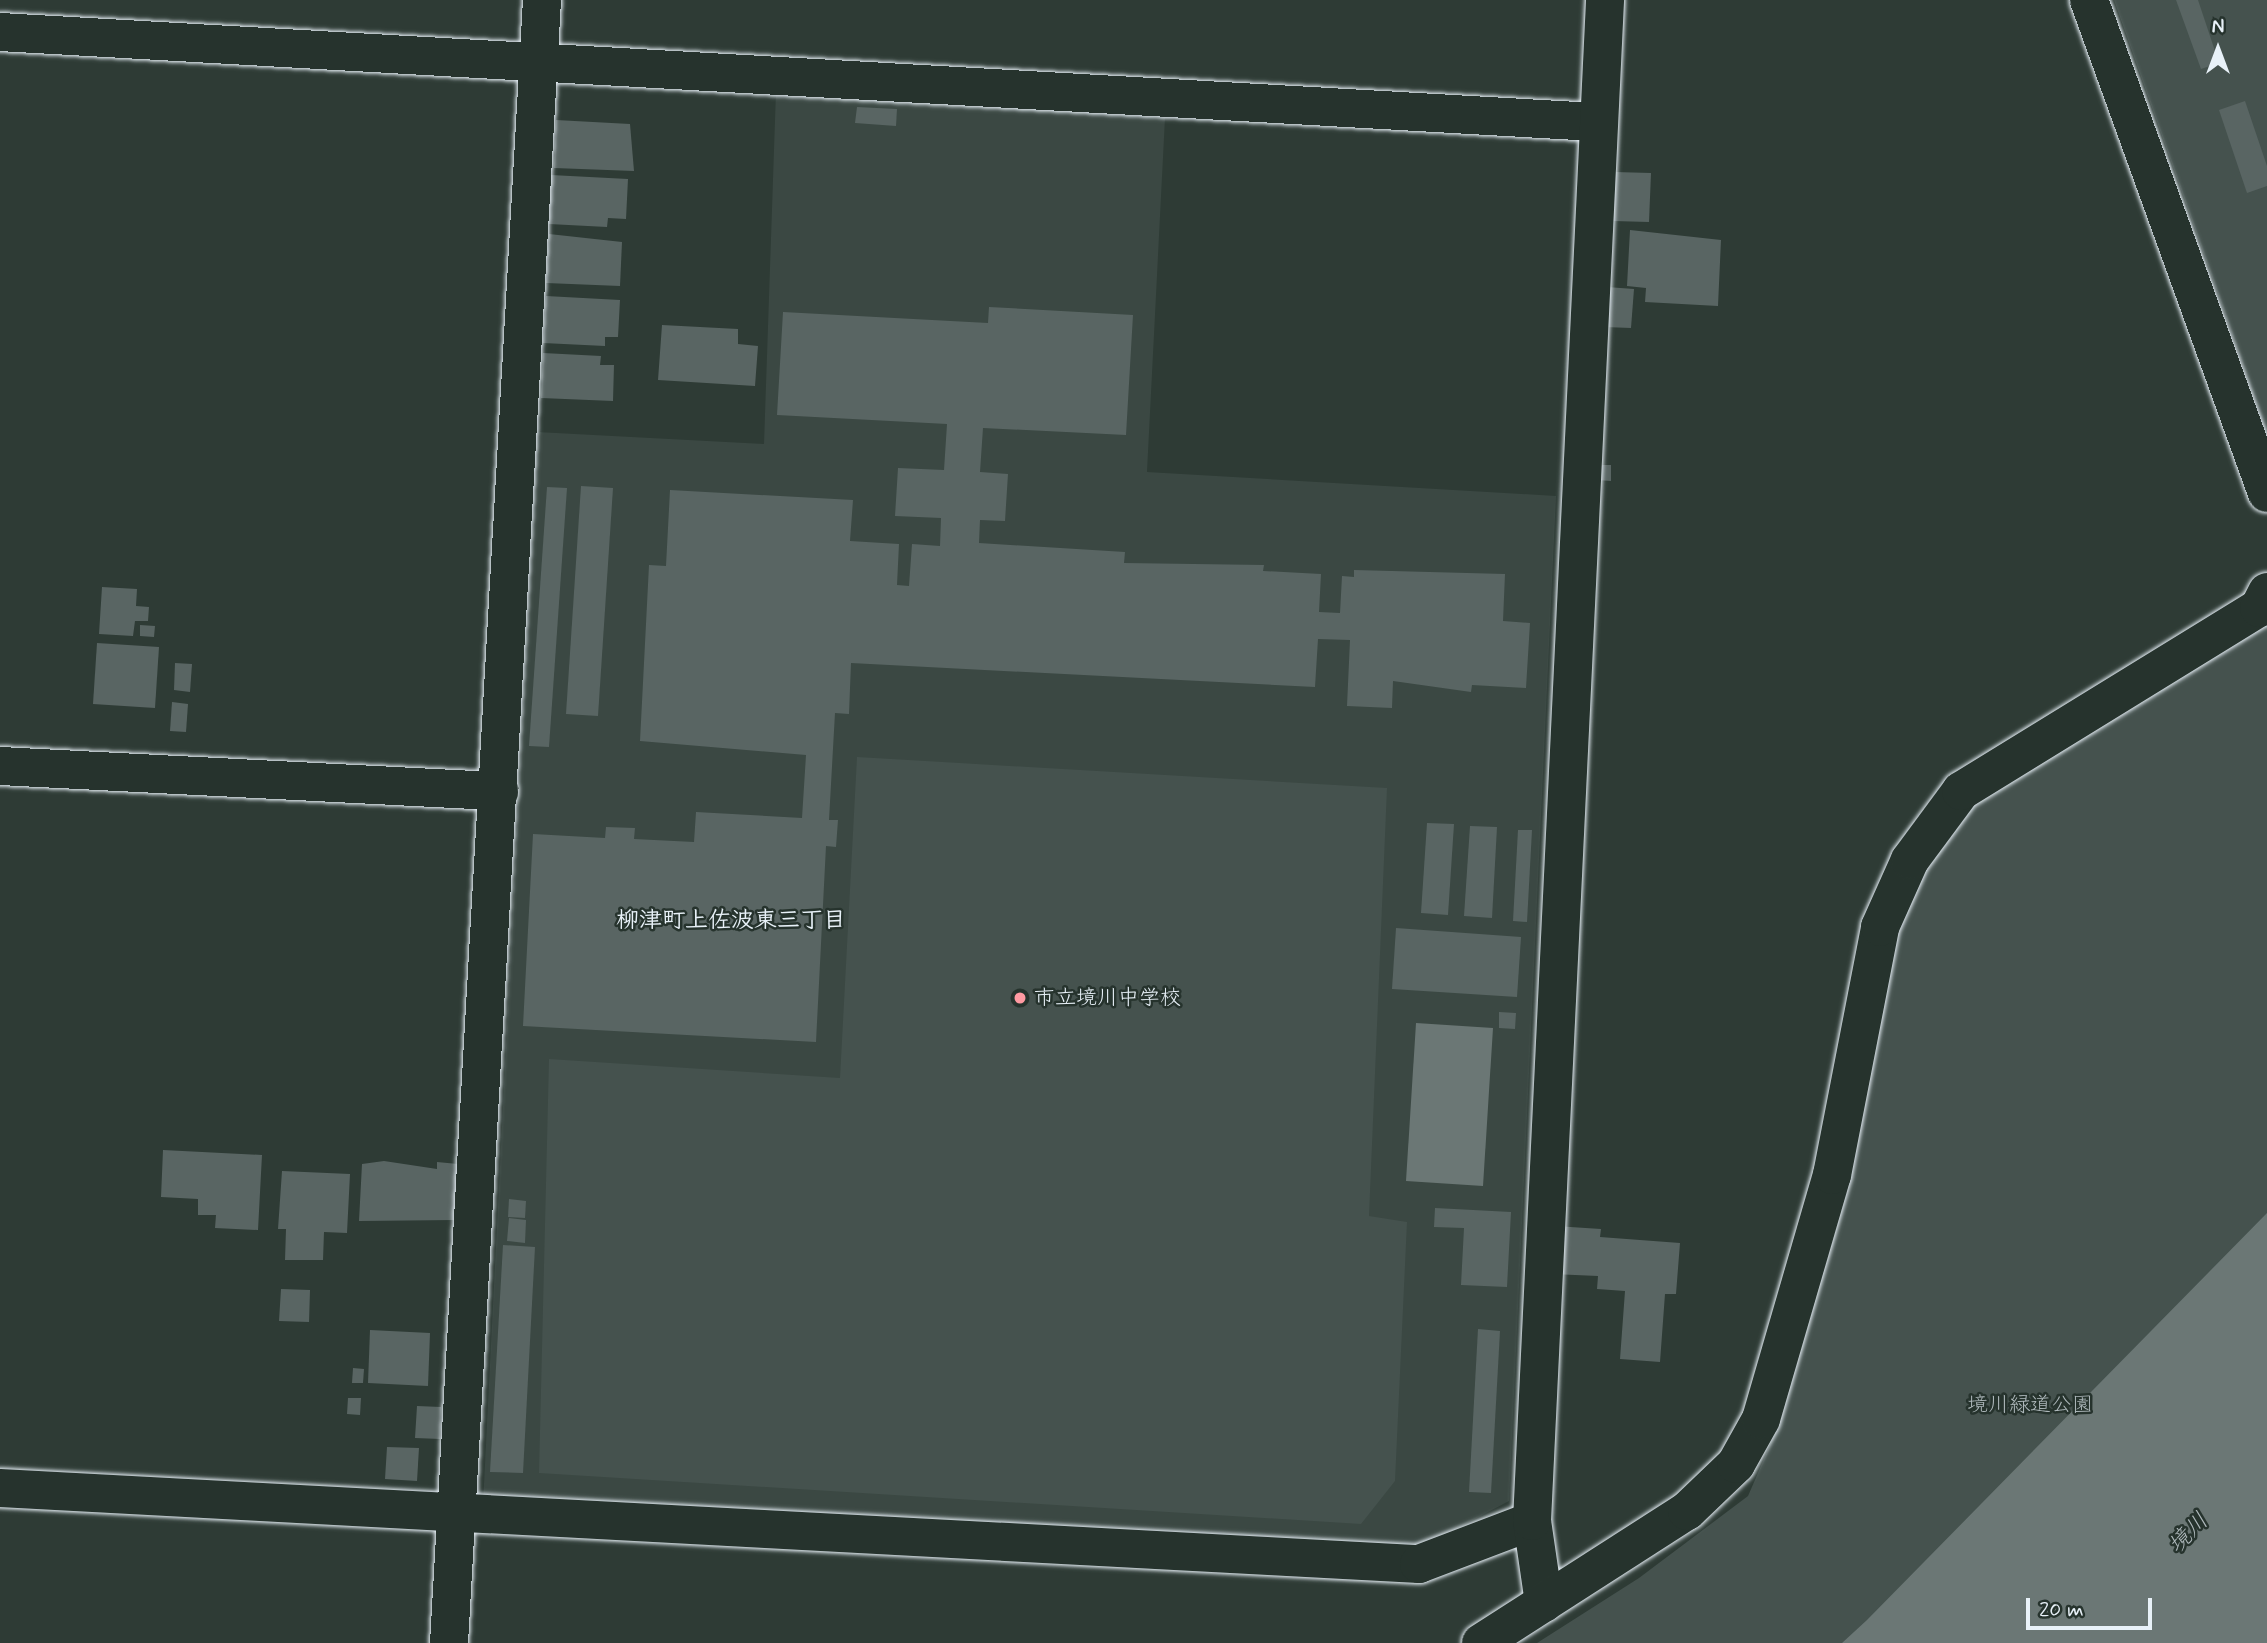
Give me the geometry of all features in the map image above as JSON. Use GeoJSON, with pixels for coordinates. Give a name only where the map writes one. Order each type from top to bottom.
{"type":"FeatureCollection","features":[{"type":"Feature","properties":{"kind":"street"},"geometry":{"type":"LineString","coordinates":[[449,1643],[542,0]]}},
{"type":"Feature","properties":{"kind":"street"},"geometry":{"type":"LineString","coordinates":[[1544,1603],[1532,1521],[1597,122],[1605,0]]}},
{"type":"Feature","properties":{"kind":"street"},"geometry":{"type":"LineString","coordinates":[[2089,0],[2267,493]]}},
{"type":"Feature","properties":{"kind":"street"},"geometry":{"type":"LineString","coordinates":[[0,32],[1597,122]]}},
{"type":"Feature","properties":{"kind":"street"},"geometry":{"type":"LineString","coordinates":[[1481,1643],[1688,1511],[1736,1464],[1761,1419],[1832,1175],[1880,927],[1910,860],[1961,791],[2259,608],[2267,593]]}},
{"type":"Feature","properties":{"kind":"street"},"geometry":{"type":"LineString","coordinates":[[0,766],[499,791]]}},
{"type":"Feature","properties":{"kind":"street"},"geometry":{"type":"LineString","coordinates":[[0,1488],[1419,1564],[1532,1521]]}},
{"type":"Feature","properties":{"kind":"shaded area","name":"市立境川中学校"},"geometry":{"type":"Polygon","coordinates":[[[776,91],[1165,118],[1147,472],[1556,496],[1509,1501],[1406,1555],[483,1504],[537,432],[764,444],[776,91]]]}},
{"type":"Feature","properties":{"kind":"green space"},"geometry":{"type":"Polygon","coordinates":[[[2114,0],[2267,0],[2267,435],[2218,294],[2114,0]]]}},
{"type":"Feature","properties":{"kind":"green space","name":"境川緑道公園"},"geometry":{"type":"Polygon","coordinates":[[[2267,625],[2267,1643],[1537,1643],[1639,1578],[1748,1496],[1777,1429],[1850,1183],[1895,930],[1923,866],[1973,806],[2267,625]]]}},
{"type":"Feature","properties":{"kind":"green space"},"geometry":{"type":"Polygon","coordinates":[[[857,757],[1387,788],[1369,1216],[1407,1222],[1395,1481],[1361,1524],[539,1473],[549,1059],[840,1078],[857,757]]]}},
{"type":"Feature","properties":{"kind":"water"},"geometry":{"type":"Polygon","coordinates":[[[1416,1023],[1493,1028],[1483,1186],[1406,1181],[1416,1023]]]}},
{"type":"Feature","properties":{"kind":"water","name":"境川"},"geometry":{"type":"Polygon","coordinates":[[[2267,1213],[2267,1643],[1842,1643],[1867,1620],[2267,1213]]]}},
{"type":"Feature","properties":{"kind":"building"},"geometry":{"type":"Polygon","coordinates":[[[2176,0],[2198,0],[2219,63],[2201,69],[2176,0]]]}},
{"type":"Feature","properties":{"kind":"building"},"geometry":{"type":"Polygon","coordinates":[[[2245,101],[2267,166],[2267,186],[2247,193],[2219,110],[2245,101]]]}},
{"type":"Feature","properties":{"kind":"building"},"geometry":{"type":"Polygon","coordinates":[[[857,107],[897,109],[896,126],[855,123],[857,107]]]}},
{"type":"Feature","properties":{"kind":"building"},"geometry":{"type":"Polygon","coordinates":[[[556,120],[630,124],[634,171],[554,168],[556,120]]]}},
{"type":"Feature","properties":{"kind":"building"},"geometry":{"type":"Polygon","coordinates":[[[1615,172],[1651,173],[1649,222],[1613,221],[1615,172]]]}},
{"type":"Feature","properties":{"kind":"building"},"geometry":{"type":"Polygon","coordinates":[[[551,175],[628,179],[626,219],[608,218],[607,227],[549,224],[551,175]]]}},
{"type":"Feature","properties":{"kind":"building"},"geometry":{"type":"Polygon","coordinates":[[[1630,230],[1721,240],[1718,306],[1645,302],[1646,288],[1627,286],[1630,230]]]}},
{"type":"Feature","properties":{"kind":"building"},"geometry":{"type":"Polygon","coordinates":[[[549,234],[622,242],[620,286],[546,283],[549,234]]]}},
{"type":"Feature","properties":{"kind":"building"},"geometry":{"type":"Polygon","coordinates":[[[1607,287],[1634,289],[1631,328],[1604,327],[1607,287]]]}},
{"type":"Feature","properties":{"kind":"building"},"geometry":{"type":"Polygon","coordinates":[[[546,296],[620,300],[618,337],[605,337],[605,346],[543,343],[546,296]]]}},
{"type":"Feature","properties":{"kind":"building"},"geometry":{"type":"Polygon","coordinates":[[[989,307],[1133,315],[1126,435],[983,428],[980,472],[1008,474],[1005,521],[980,520],[979,543],[1125,552],[1124,563],[1264,565],[1263,571],[1321,574],[1319,612],[1340,613],[1342,576],[1354,577],[1354,570],[1505,574],[1503,621],[1530,623],[1526,688],[1472,685],[1471,692],[1393,681],[1392,708],[1347,706],[1350,640],[1318,639],[1315,687],[851,663],[849,714],[835,713],[829,820],[838,820],[836,847],[826,846],[816,1042],[523,1026],[533,834],[605,838],[606,827],[635,828],[634,839],[694,842],[696,812],[802,818],[806,755],[640,741],[649,565],[666,566],[670,490],[853,500],[850,541],[899,544],[897,585],[909,586],[912,544],[940,546],[941,518],[895,516],[898,468],[944,470],[947,424],[777,415],[783,312],[988,323],[989,307]]]}},
{"type":"Feature","properties":{"kind":"building"},"geometry":{"type":"Polygon","coordinates":[[[662,325],[738,329],[738,344],[758,346],[755,386],[658,380],[662,325]]]}},
{"type":"Feature","properties":{"kind":"building"},"geometry":{"type":"Polygon","coordinates":[[[543,353],[601,356],[600,365],[614,365],[613,401],[541,398],[543,353]]]}},
{"type":"Feature","properties":{"kind":"building"},"geometry":{"type":"Polygon","coordinates":[[[1598,465],[1611,465],[1611,481],[1597,480],[1598,465]]]}},
{"type":"Feature","properties":{"kind":"building"},"geometry":{"type":"Polygon","coordinates":[[[581,486],[613,488],[598,716],[566,714],[581,486]]]}},
{"type":"Feature","properties":{"kind":"building"},"geometry":{"type":"Polygon","coordinates":[[[547,487],[567,488],[549,747],[529,746],[547,487]]]}},
{"type":"Feature","properties":{"kind":"building"},"geometry":{"type":"Polygon","coordinates":[[[102,587],[137,589],[136,606],[149,607],[148,621],[135,621],[133,636],[99,634],[102,587]]]}},
{"type":"Feature","properties":{"kind":"building"},"geometry":{"type":"Polygon","coordinates":[[[140,625],[155,626],[154,637],[140,636],[140,625]]]}},
{"type":"Feature","properties":{"kind":"building"},"geometry":{"type":"Polygon","coordinates":[[[97,643],[159,647],[155,708],[93,704],[97,643]]]}},
{"type":"Feature","properties":{"kind":"building"},"geometry":{"type":"Polygon","coordinates":[[[175,663],[192,664],[190,692],[174,690],[175,663]]]}},
{"type":"Feature","properties":{"kind":"building"},"geometry":{"type":"Polygon","coordinates":[[[172,702],[188,704],[186,732],[170,731],[172,702]]]}},
{"type":"Feature","properties":{"kind":"building"},"geometry":{"type":"Polygon","coordinates":[[[1427,823],[1454,824],[1448,915],[1421,913],[1427,823]]]}},
{"type":"Feature","properties":{"kind":"building"},"geometry":{"type":"Polygon","coordinates":[[[1470,826],[1497,827],[1492,918],[1464,916],[1470,826]]]}},
{"type":"Feature","properties":{"kind":"building"},"geometry":{"type":"Polygon","coordinates":[[[1518,830],[1532,830],[1527,922],[1513,921],[1518,830]]]}},
{"type":"Feature","properties":{"kind":"building"},"geometry":{"type":"Polygon","coordinates":[[[1396,928],[1521,937],[1517,997],[1392,989],[1396,928]]]}},
{"type":"Feature","properties":{"kind":"building"},"geometry":{"type":"Polygon","coordinates":[[[1499,1012],[1516,1013],[1515,1029],[1499,1028],[1499,1012]]]}},
{"type":"Feature","properties":{"kind":"building"},"geometry":{"type":"Polygon","coordinates":[[[163,1150],[262,1155],[258,1230],[215,1228],[216,1215],[198,1215],[198,1199],[161,1197],[163,1150]]]}},
{"type":"Feature","properties":{"kind":"building"},"geometry":{"type":"Polygon","coordinates":[[[384,1161],[437,1169],[437,1162],[458,1164],[454,1220],[359,1221],[362,1164],[384,1161]]]}},
{"type":"Feature","properties":{"kind":"building"},"geometry":{"type":"Polygon","coordinates":[[[282,1171],[350,1174],[347,1233],[324,1232],[323,1260],[285,1260],[286,1229],[278,1229],[282,1171]]]}},
{"type":"Feature","properties":{"kind":"building"},"geometry":{"type":"Polygon","coordinates":[[[509,1199],[526,1201],[525,1218],[508,1217],[509,1199]]]}},
{"type":"Feature","properties":{"kind":"building"},"geometry":{"type":"Polygon","coordinates":[[[1435,1208],[1511,1212],[1507,1287],[1461,1285],[1464,1228],[1434,1227],[1435,1208]]]}},
{"type":"Feature","properties":{"kind":"building"},"geometry":{"type":"Polygon","coordinates":[[[509,1218],[526,1220],[525,1243],[507,1241],[509,1218]]]}},
{"type":"Feature","properties":{"kind":"building"},"geometry":{"type":"Polygon","coordinates":[[[1555,1226],[1601,1229],[1600,1237],[1680,1243],[1676,1294],[1665,1294],[1660,1362],[1620,1359],[1625,1291],[1597,1289],[1598,1276],[1552,1274],[1555,1226]]]}},
{"type":"Feature","properties":{"kind":"building"},"geometry":{"type":"Polygon","coordinates":[[[503,1245],[535,1247],[523,1473],[490,1472],[503,1245]]]}},
{"type":"Feature","properties":{"kind":"building"},"geometry":{"type":"Polygon","coordinates":[[[281,1289],[310,1290],[309,1322],[279,1321],[281,1289]]]}},
{"type":"Feature","properties":{"kind":"building"},"geometry":{"type":"Polygon","coordinates":[[[1478,1329],[1500,1331],[1491,1493],[1469,1492],[1478,1329]]]}},
{"type":"Feature","properties":{"kind":"building"},"geometry":{"type":"Polygon","coordinates":[[[370,1330],[430,1333],[428,1386],[368,1383],[370,1330]]]}},
{"type":"Feature","properties":{"kind":"building"},"geometry":{"type":"Polygon","coordinates":[[[353,1368],[364,1369],[363,1383],[352,1383],[353,1368]]]}},
{"type":"Feature","properties":{"kind":"building"},"geometry":{"type":"Polygon","coordinates":[[[348,1398],[361,1398],[360,1415],[347,1414],[348,1398]]]}},
{"type":"Feature","properties":{"kind":"building"},"geometry":{"type":"Polygon","coordinates":[[[417,1406],[441,1407],[440,1439],[415,1438],[417,1406]]]}},
{"type":"Feature","properties":{"kind":"building"},"geometry":{"type":"Polygon","coordinates":[[[387,1447],[419,1448],[417,1481],[385,1479],[387,1447]]]}},
{"type":"Feature","properties":{"kind":"place","name":"市立境川中学校"},"geometry":{"type":"Point","coordinates":[1020,998]}},
{"type":"Feature","properties":{"kind":"district","name":"柳津町上佐波東三丁目"},"geometry":{"type":"Point","coordinates":[731,921]}}]}
